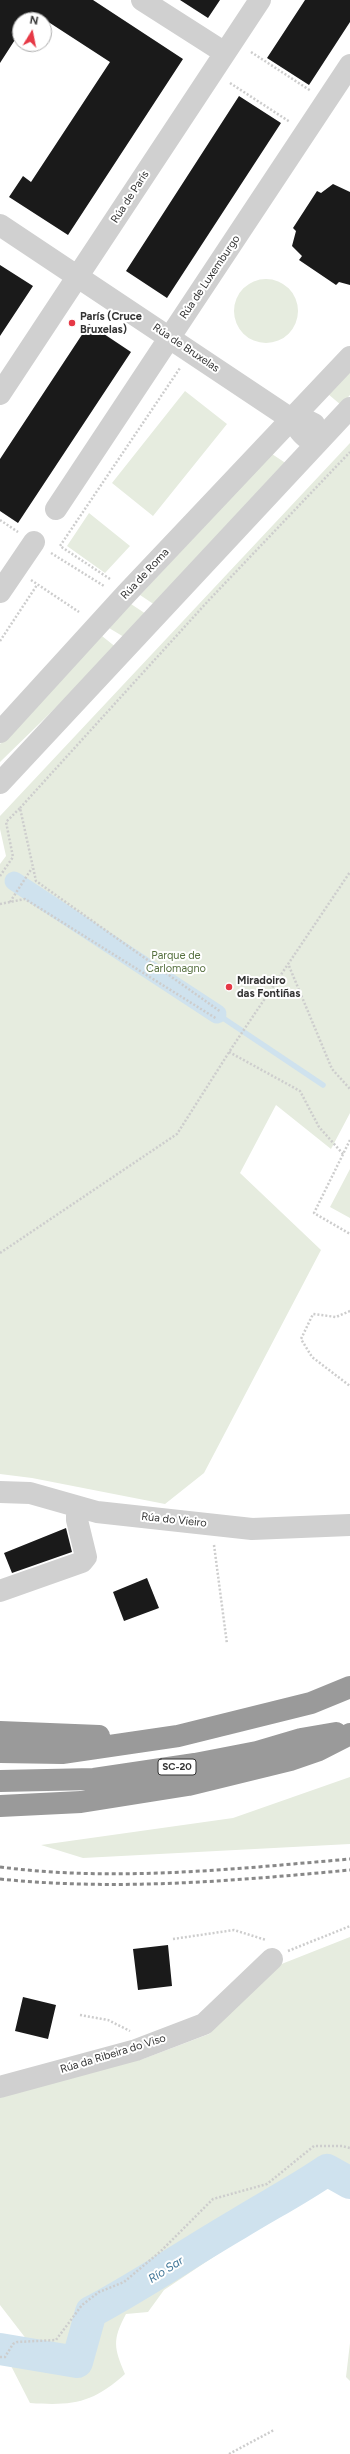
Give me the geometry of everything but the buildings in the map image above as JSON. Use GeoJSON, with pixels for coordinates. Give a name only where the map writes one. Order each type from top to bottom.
{"type":"FeatureCollection","features":[{"type":"Feature","properties":{"kind":"highway"},"geometry":{"type":"LineString","coordinates":[[0,1752],[62,1752],[178,1736],[311,1703],[350,1687]]}},
{"type":"Feature","properties":{"kind":"highway"},"geometry":{"type":"LineString","coordinates":[[0,1732],[76,1736],[178,1736]]}},
{"type":"Feature","properties":{"kind":"highway"},"geometry":{"type":"LineString","coordinates":[[0,1806],[81,1802],[188,1785],[290,1760],[319,1750],[350,1732]]}},
{"type":"Feature","properties":{"kind":"highway","name":"SC-20"},"geometry":{"type":"LineString","coordinates":[[0,1781],[94,1779],[195,1764],[257,1752],[301,1739],[350,1732]]}},
{"type":"Feature","properties":{"kind":"street"},"geometry":{"type":"LineString","coordinates":[[142,0],[225,54]]}},
{"type":"Feature","properties":{"kind":"street","name":"Rúa de París"},"geometry":{"type":"LineString","coordinates":[[0,394],[260,0]]}},
{"type":"Feature","properties":{"kind":"street","name":"Rúa de Luxemburgo"},"geometry":{"type":"LineString","coordinates":[[56,509],[350,64]]}},
{"type":"Feature","properties":{"kind":"street","name":"Rúa de Bruxelas"},"geometry":{"type":"LineString","coordinates":[[0,225],[292,419]]}},
{"type":"Feature","properties":{"kind":"street","name":"Rúa de Roma"},"geometry":{"type":"LineString","coordinates":[[0,732],[121,599],[350,357]]}},
{"type":"Feature","properties":{"kind":"street"},"geometry":{"type":"LineString","coordinates":[[0,782],[350,408]]}},
{"type":"Feature","properties":{"kind":"street"},"geometry":{"type":"LineString","coordinates":[[292,419],[301,434],[308,440],[319,441]]}},
{"type":"Feature","properties":{"kind":"street"},"geometry":{"type":"LineString","coordinates":[[0,592],[34,542]]}},
{"type":"Feature","properties":{"kind":"street"},"geometry":{"type":"LineString","coordinates":[[0,768],[20,749],[54,725]]}},
{"type":"Feature","properties":{"kind":"street","name":"Rúa do Vieiro"},"geometry":{"type":"LineString","coordinates":[[0,1492],[30,1493],[97,1512],[252,1529],[350,1525]]}},
{"type":"Feature","properties":{"kind":"street"},"geometry":{"type":"LineString","coordinates":[[0,1591],[82,1562],[86,1557],[77,1520],[77,1507]]}},
{"type":"Feature","properties":{"kind":"street","name":"Rúa da Ribeira do Viso"},"geometry":{"type":"LineString","coordinates":[[0,2087],[142,2048],[204,2024],[275,1957]]}},
{"type":"Feature","properties":{"kind":"path"},"geometry":{"type":"LineString","coordinates":[[251,52],[326,101]]}},
{"type":"Feature","properties":{"kind":"path"},"geometry":{"type":"LineString","coordinates":[[230,83],[306,132]]}},
{"type":"Feature","properties":{"kind":"path"},"geometry":{"type":"LineString","coordinates":[[110,579],[60,546],[180,367]]}},
{"type":"Feature","properties":{"kind":"path"},"geometry":{"type":"LineString","coordinates":[[1,874],[13,857],[6,822],[209,600],[350,452]]}},
{"type":"Feature","properties":{"kind":"path"},"geometry":{"type":"LineString","coordinates":[[34,542],[104,586]]}},
{"type":"Feature","properties":{"kind":"path"},"geometry":{"type":"LineString","coordinates":[[15,570],[79,612]]}},
{"type":"Feature","properties":{"kind":"path"},"geometry":{"type":"LineString","coordinates":[[0,641],[37,585]]}},
{"type":"Feature","properties":{"kind":"path"},"geometry":{"type":"LineString","coordinates":[[20,808],[36,881],[221,1012]]}},
{"type":"Feature","properties":{"kind":"path"},"geometry":{"type":"LineString","coordinates":[[9,902],[33,867]]}},
{"type":"Feature","properties":{"kind":"path"},"geometry":{"type":"LineString","coordinates":[[0,1253],[177,1134],[229,1052],[350,872]]}},
{"type":"Feature","properties":{"kind":"path"},"geometry":{"type":"LineString","coordinates":[[0,904],[25,899],[216,1019]]}},
{"type":"Feature","properties":{"kind":"path"},"geometry":{"type":"LineString","coordinates":[[288,965],[332,1070],[350,1089]]}},
{"type":"Feature","properties":{"kind":"path"},"geometry":{"type":"LineString","coordinates":[[229,1052],[300,1091],[319,1127],[343,1154]]}},
{"type":"Feature","properties":{"kind":"path"},"geometry":{"type":"LineString","coordinates":[[350,1140],[314,1213],[350,1234]]}},
{"type":"Feature","properties":{"kind":"path"},"geometry":{"type":"LineString","coordinates":[[350,1311],[336,1317],[313,1314],[302,1340],[312,1357],[350,1386]]}},
{"type":"Feature","properties":{"kind":"path"},"geometry":{"type":"LineString","coordinates":[[211,1524],[227,1644]]}},
{"type":"Feature","properties":{"kind":"path"},"geometry":{"type":"LineString","coordinates":[[173,1939],[234,1930],[264,1938],[275,1957],[304,1943],[350,1926]]}},
{"type":"Feature","properties":{"kind":"path"},"geometry":{"type":"LineString","coordinates":[[80,2015],[108,2020],[131,2031],[142,2048]]}},
{"type":"Feature","properties":{"kind":"path"},"geometry":{"type":"LineString","coordinates":[[0,2357],[5,2357],[14,2344],[56,2340],[82,2305],[99,2292],[124,2282],[161,2251],[213,2199],[267,2184],[314,2146],[342,2146],[350,2148]]}},
{"type":"Feature","properties":{"kind":"path"},"geometry":{"type":"LineString","coordinates":[[229,2454],[274,2430]]}},
{"type":"Feature","properties":{"kind":"green space"},"geometry":{"type":"Polygon","coordinates":[[[266,279],[278,281],[289,288],[296,299],[298,311],[296,323],[289,334],[278,341],[266,343],[254,341],[243,334],[236,323],[234,311],[236,299],[243,288],[254,281],[266,279]]]}},
{"type":"Feature","properties":{"kind":"green space"},"geometry":{"type":"Polygon","coordinates":[[[350,370],[350,395],[341,405],[328,394],[350,370]]]}},
{"type":"Feature","properties":{"kind":"green space"},"geometry":{"type":"Polygon","coordinates":[[[185,391],[227,424],[153,516],[112,483],[185,391]]]}},
{"type":"Feature","properties":{"kind":"green space","name":"Parque de Carlomagno"},"geometry":{"type":"Polygon","coordinates":[[[350,443],[350,1113],[331,1149],[276,1105],[240,1173],[321,1250],[204,1473],[165,1504],[32,1478],[0,1474],[0,864],[6,856],[0,829],[0,816],[350,443]]]}},
{"type":"Feature","properties":{"kind":"green space"},"geometry":{"type":"Polygon","coordinates":[[[272,454],[287,464],[155,605],[140,595],[272,454]]]}},
{"type":"Feature","properties":{"kind":"green space"},"geometry":{"type":"Polygon","coordinates":[[[89,513],[130,546],[105,573],[67,546],[89,513]]]}},
{"type":"Feature","properties":{"kind":"green space"},"geometry":{"type":"Polygon","coordinates":[[[131,604],[146,614],[124,637],[109,628],[131,604]]]}},
{"type":"Feature","properties":{"kind":"green space"},"geometry":{"type":"Polygon","coordinates":[[[102,636],[117,648],[0,762],[0,744],[102,636]]]}},
{"type":"Feature","properties":{"kind":"green space"},"geometry":{"type":"Polygon","coordinates":[[[350,1169],[350,1218],[330,1207],[350,1169]]]}},
{"type":"Feature","properties":{"kind":"green space"},"geometry":{"type":"Polygon","coordinates":[[[350,1777],[350,1844],[83,1858],[41,1845],[233,1818],[350,1777]]]}},
{"type":"Feature","properties":{"kind":"green space"},"geometry":{"type":"Polygon","coordinates":[[[350,1937],[350,2191],[327,2181],[164,2290],[148,2312],[126,2314],[118,2331],[116,2344],[125,2374],[103,2391],[92,2397],[71,2403],[30,2403],[8,2360],[0,2359],[0,2338],[27,2340],[0,2305],[0,2092],[143,2059],[209,2034],[279,1965],[350,1937]]]}},
{"type":"Feature","properties":{"kind":"green space"},"geometry":{"type":"Polygon","coordinates":[[[350,2343],[350,2381],[346,2377],[350,2343]]]}},
{"type":"Feature","properties":{"kind":"waterway"},"geometry":{"type":"LineString","coordinates":[[14,881],[217,1014]]}},
{"type":"Feature","properties":{"kind":"waterway"},"geometry":{"type":"LineString","coordinates":[[217,1014],[323,1085]]}},
{"type":"Feature","properties":{"kind":"waterway","name":"Río Sar"},"geometry":{"type":"LineString","coordinates":[[0,2349],[77,2362],[91,2312],[147,2280],[327,2170],[350,2183]]}},
{"type":"Feature","properties":{"kind":"railway"},"geometry":{"type":"LineString","coordinates":[[0,1867],[44,1871],[131,1874],[263,1867],[350,1859]]}},
{"type":"Feature","properties":{"kind":"railway"},"geometry":{"type":"LineString","coordinates":[[0,1879],[44,1883],[175,1883],[262,1878],[350,1870]]}},
{"type":"Feature","properties":{"kind":"place","name":"París (Cruce Bruxelas)"},"geometry":{"type":"Point","coordinates":[72,323]}},
{"type":"Feature","properties":{"kind":"place","name":"Miradoiro das Fontiñas"},"geometry":{"type":"Point","coordinates":[229,987]}}]}
